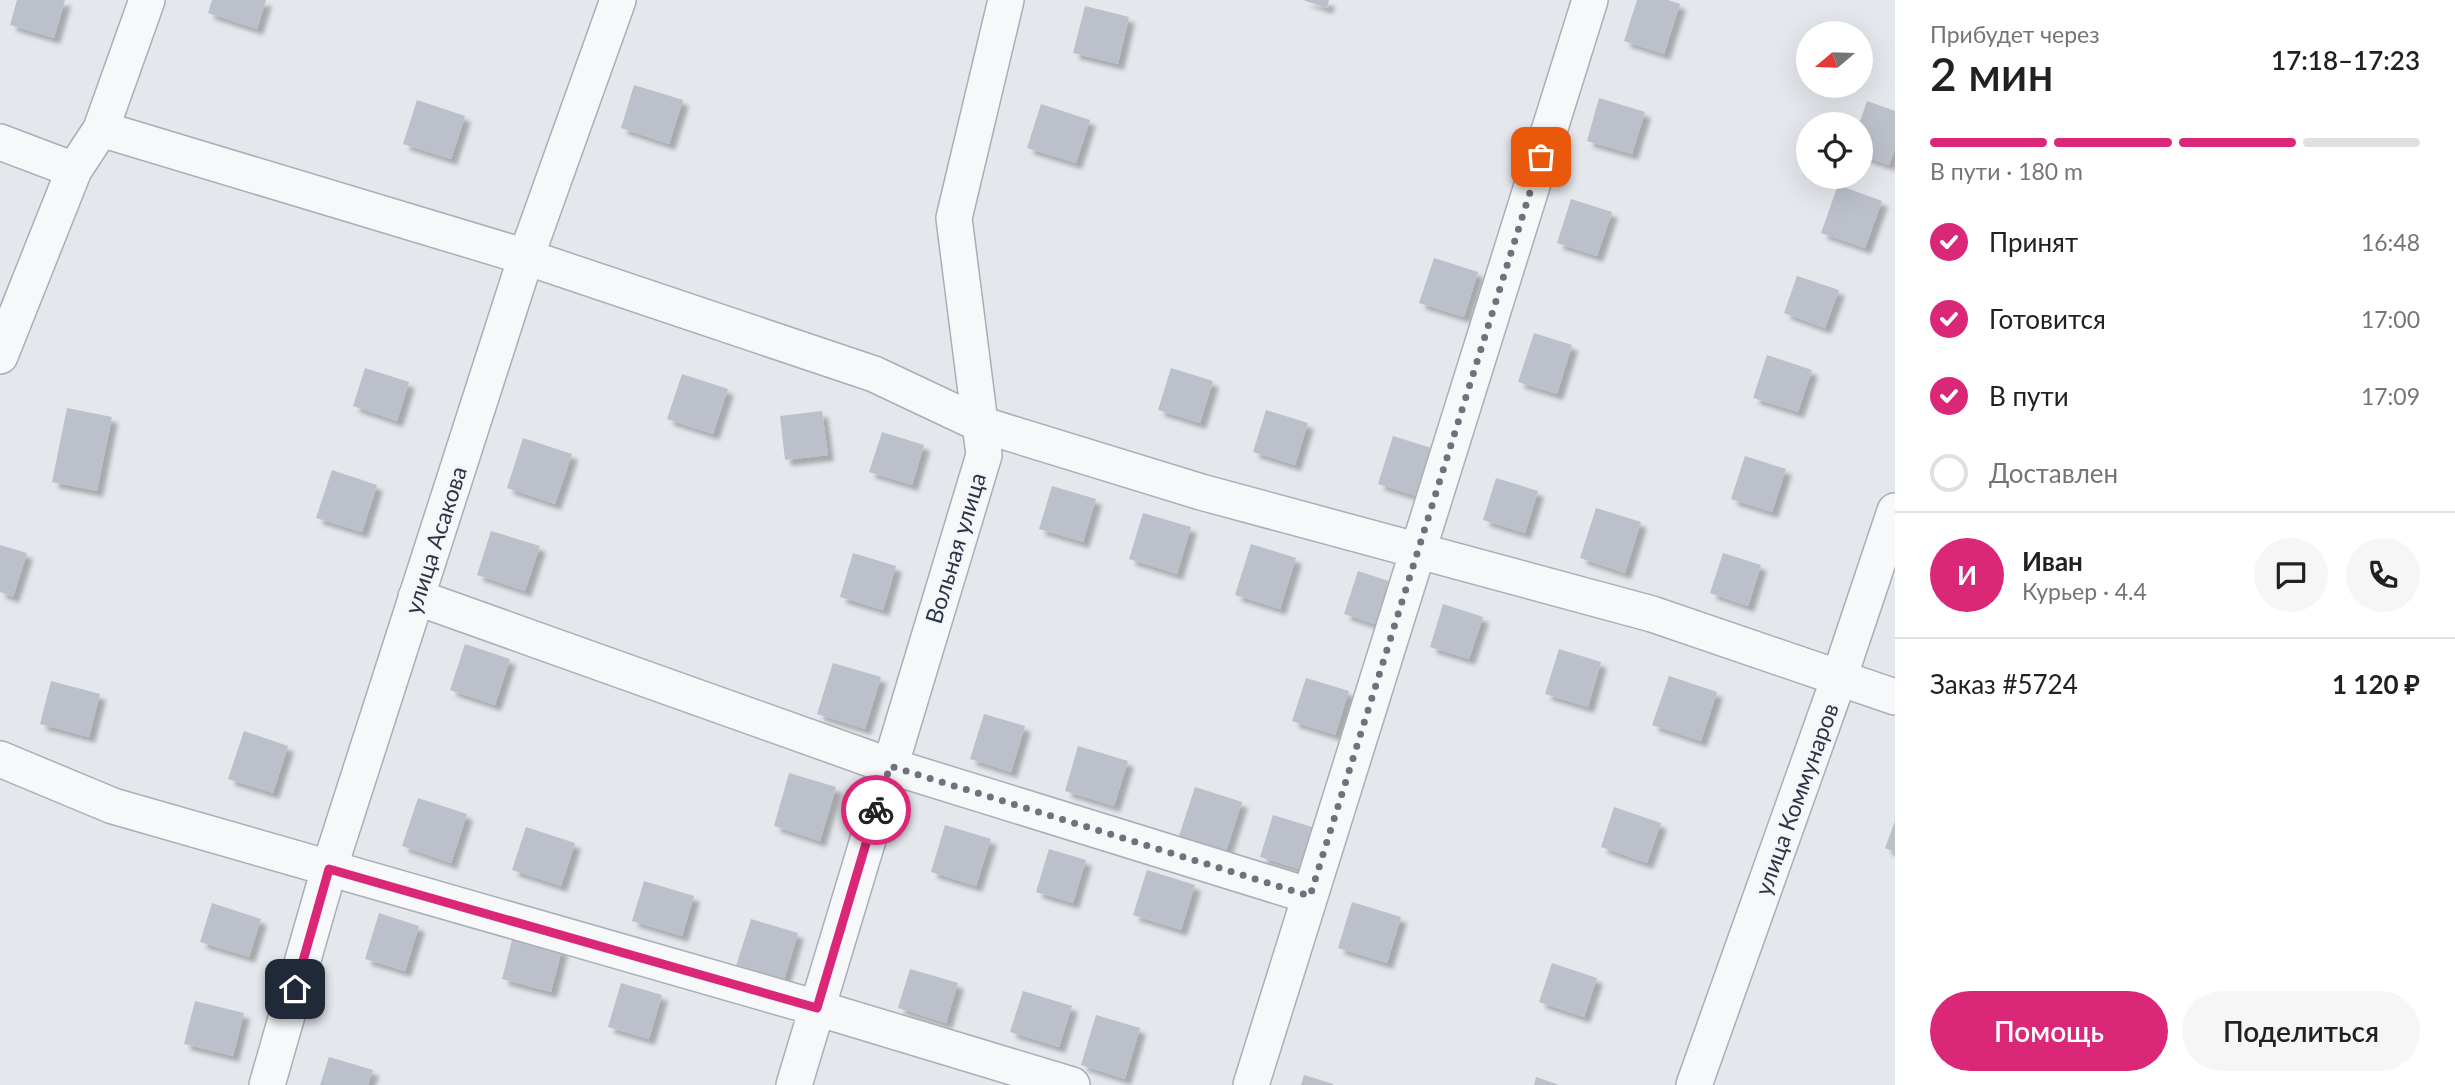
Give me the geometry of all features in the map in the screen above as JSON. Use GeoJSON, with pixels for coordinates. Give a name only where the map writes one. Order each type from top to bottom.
{"type":"FeatureCollection","features":[{"type":"Feature","properties":{"kind":"street"},"geometry":{"type":"LineString","coordinates":[[0,356],[74,170],[101,129],[147,0]]}},
{"type":"Feature","properties":{"kind":"street","name":"улица Асакова"},"geometry":{"type":"LineString","coordinates":[[267,1085],[329,869],[416,597],[526,257],[618,0]]}},
{"type":"Feature","properties":{"kind":"street","name":"Вольная улица"},"geometry":{"type":"LineString","coordinates":[[794,1085],[984,455],[954,218],[1006,0]]}},
{"type":"Feature","properties":{"kind":"street"},"geometry":{"type":"LineString","coordinates":[[1251,1085],[1590,0]]}},
{"type":"Feature","properties":{"kind":"street"},"geometry":{"type":"LineString","coordinates":[[101,129],[526,257],[874,374],[980,424],[1201,492],[1652,614],[1895,697]]}},
{"type":"Feature","properties":{"kind":"street"},"geometry":{"type":"LineString","coordinates":[[0,142],[74,170]]}},
{"type":"Feature","properties":{"kind":"street","name":"улица Коммунаров"},"geometry":{"type":"LineString","coordinates":[[1694,1085],[1839,678],[1895,511]]}},
{"type":"Feature","properties":{"kind":"street"},"geometry":{"type":"LineString","coordinates":[[416,597],[890,766],[1310,896]]}},
{"type":"Feature","properties":{"kind":"street"},"geometry":{"type":"LineString","coordinates":[[0,759],[113,806],[817,1008],[1072,1085]]}},
{"type":"Feature","properties":{"kind":"building"},"geometry":{"type":"Polygon","coordinates":[[[17,0],[65,0],[54,38],[10,25],[17,0]]]}},
{"type":"Feature","properties":{"kind":"building"},"geometry":{"type":"Polygon","coordinates":[[[212,0],[266,0],[257,29],[208,13],[212,0]]]}},
{"type":"Feature","properties":{"kind":"building"},"geometry":{"type":"Polygon","coordinates":[[[1303,0],[1329,0],[1327,8],[1303,0]]]}},
{"type":"Feature","properties":{"kind":"building"},"geometry":{"type":"Polygon","coordinates":[[[1637,0],[1668,0],[1680,4],[1664,54],[1624,41],[1637,0]]]}},
{"type":"Feature","properties":{"kind":"building"},"geometry":{"type":"Polygon","coordinates":[[[1085,6],[1129,17],[1118,64],[1073,53],[1085,6]]]}},
{"type":"Feature","properties":{"kind":"building"},"geometry":{"type":"Polygon","coordinates":[[[634,85],[683,100],[669,144],[621,128],[634,85]]]}},
{"type":"Feature","properties":{"kind":"building"},"geometry":{"type":"Polygon","coordinates":[[[1599,98],[1645,112],[1632,154],[1587,141],[1599,98]]]}},
{"type":"Feature","properties":{"kind":"building"},"geometry":{"type":"Polygon","coordinates":[[[417,100],[465,116],[451,159],[403,144],[417,100]]]}},
{"type":"Feature","properties":{"kind":"building"},"geometry":{"type":"Polygon","coordinates":[[[1867,101],[1895,111],[1895,148],[1889,165],[1873,159],[1873,112],[1863,112],[1867,101]]]}},
{"type":"Feature","properties":{"kind":"building"},"geometry":{"type":"Polygon","coordinates":[[[1041,104],[1090,120],[1076,163],[1027,148],[1041,104]]]}},
{"type":"Feature","properties":{"kind":"building"},"geometry":{"type":"Polygon","coordinates":[[[1837,189],[1849,189],[1882,201],[1865,248],[1821,233],[1837,189]]]}},
{"type":"Feature","properties":{"kind":"building"},"geometry":{"type":"Polygon","coordinates":[[[1571,199],[1612,212],[1597,256],[1557,243],[1571,199]]]}},
{"type":"Feature","properties":{"kind":"building"},"geometry":{"type":"Polygon","coordinates":[[[1434,258],[1478,272],[1464,317],[1419,303],[1434,258]]]}},
{"type":"Feature","properties":{"kind":"building"},"geometry":{"type":"Polygon","coordinates":[[[1797,276],[1839,290],[1825,328],[1784,313],[1797,276]]]}},
{"type":"Feature","properties":{"kind":"building"},"geometry":{"type":"Polygon","coordinates":[[[1534,333],[1572,345],[1557,394],[1518,382],[1534,333]]]}},
{"type":"Feature","properties":{"kind":"building"},"geometry":{"type":"Polygon","coordinates":[[[1767,355],[1812,370],[1798,412],[1753,398],[1767,355]]]}},
{"type":"Feature","properties":{"kind":"building"},"geometry":{"type":"Polygon","coordinates":[[[365,368],[409,382],[397,421],[353,406],[365,368]]]}},
{"type":"Feature","properties":{"kind":"building"},"geometry":{"type":"Polygon","coordinates":[[[1171,368],[1213,381],[1200,423],[1158,410],[1171,368]]]}},
{"type":"Feature","properties":{"kind":"building"},"geometry":{"type":"Polygon","coordinates":[[[682,374],[728,389],[713,434],[667,419],[682,374]]]}},
{"type":"Feature","properties":{"kind":"building"},"geometry":{"type":"Polygon","coordinates":[[[67,408],[112,417],[97,491],[52,482],[67,408]]]}},
{"type":"Feature","properties":{"kind":"building"},"geometry":{"type":"Polygon","coordinates":[[[1266,410],[1308,423],[1295,465],[1253,452],[1266,410]]]}},
{"type":"Feature","properties":{"kind":"building"},"geometry":{"type":"Polygon","coordinates":[[[822,411],[828,455],[785,460],[780,416],[822,411]]]}},
{"type":"Feature","properties":{"kind":"building"},"geometry":{"type":"Polygon","coordinates":[[[882,432],[924,445],[912,485],[869,472],[882,432]]]}},
{"type":"Feature","properties":{"kind":"building"},"geometry":{"type":"Polygon","coordinates":[[[1393,436],[1444,452],[1429,500],[1378,484],[1393,436]]]}},
{"type":"Feature","properties":{"kind":"building"},"geometry":{"type":"Polygon","coordinates":[[[523,438],[572,454],[555,504],[507,488],[523,438]]]}},
{"type":"Feature","properties":{"kind":"building"},"geometry":{"type":"Polygon","coordinates":[[[1745,456],[1786,469],[1772,512],[1731,499],[1745,456]]]}},
{"type":"Feature","properties":{"kind":"building"},"geometry":{"type":"Polygon","coordinates":[[[332,470],[377,485],[362,532],[316,518],[332,470]]]}},
{"type":"Feature","properties":{"kind":"building"},"geometry":{"type":"Polygon","coordinates":[[[1496,478],[1538,491],[1525,533],[1483,520],[1496,478]]]}},
{"type":"Feature","properties":{"kind":"building"},"geometry":{"type":"Polygon","coordinates":[[[1052,486],[1096,499],[1083,542],[1039,529],[1052,486]]]}},
{"type":"Feature","properties":{"kind":"building"},"geometry":{"type":"Polygon","coordinates":[[[1596,508],[1641,522],[1625,573],[1580,558],[1596,508]]]}},
{"type":"Feature","properties":{"kind":"building"},"geometry":{"type":"Polygon","coordinates":[[[1143,513],[1191,527],[1177,574],[1129,559],[1143,513]]]}},
{"type":"Feature","properties":{"kind":"building"},"geometry":{"type":"Polygon","coordinates":[[[491,531],[540,546],[525,591],[477,575],[491,531]]]}},
{"type":"Feature","properties":{"kind":"building"},"geometry":{"type":"Polygon","coordinates":[[[1251,544],[1296,558],[1280,609],[1235,595],[1251,544]]]}},
{"type":"Feature","properties":{"kind":"building"},"geometry":{"type":"Polygon","coordinates":[[[0,545],[27,553],[13,597],[0,592],[0,545]]]}},
{"type":"Feature","properties":{"kind":"building"},"geometry":{"type":"Polygon","coordinates":[[[853,553],[896,566],[883,610],[840,597],[853,553]]]}},
{"type":"Feature","properties":{"kind":"building"},"geometry":{"type":"Polygon","coordinates":[[[1723,553],[1761,565],[1748,606],[1710,593],[1723,553]]]}},
{"type":"Feature","properties":{"kind":"building"},"geometry":{"type":"Polygon","coordinates":[[[1358,571],[1398,584],[1384,627],[1344,614],[1358,571]]]}},
{"type":"Feature","properties":{"kind":"building"},"geometry":{"type":"Polygon","coordinates":[[[1443,604],[1483,617],[1469,659],[1430,647],[1443,604]]]}},
{"type":"Feature","properties":{"kind":"building"},"geometry":{"type":"Polygon","coordinates":[[[465,644],[510,659],[495,705],[450,690],[465,644]]]}},
{"type":"Feature","properties":{"kind":"building"},"geometry":{"type":"Polygon","coordinates":[[[1559,649],[1601,662],[1588,707],[1545,694],[1559,649]]]}},
{"type":"Feature","properties":{"kind":"building"},"geometry":{"type":"Polygon","coordinates":[[[833,663],[881,677],[865,729],[817,714],[833,663]]]}},
{"type":"Feature","properties":{"kind":"building"},"geometry":{"type":"Polygon","coordinates":[[[1669,676],[1717,692],[1701,741],[1652,725],[1669,676]]]}},
{"type":"Feature","properties":{"kind":"building"},"geometry":{"type":"Polygon","coordinates":[[[1306,678],[1349,691],[1335,735],[1292,721],[1306,678]]]}},
{"type":"Feature","properties":{"kind":"building"},"geometry":{"type":"Polygon","coordinates":[[[51,681],[100,694],[89,737],[40,724],[51,681]]]}},
{"type":"Feature","properties":{"kind":"building"},"geometry":{"type":"Polygon","coordinates":[[[984,714],[1025,726],[1011,772],[970,759],[984,714]]]}},
{"type":"Feature","properties":{"kind":"building"},"geometry":{"type":"Polygon","coordinates":[[[244,731],[288,746],[273,793],[228,779],[244,731]]]}},
{"type":"Feature","properties":{"kind":"building"},"geometry":{"type":"Polygon","coordinates":[[[1078,746],[1128,761],[1114,806],[1065,791],[1078,746]]]}},
{"type":"Feature","properties":{"kind":"building"},"geometry":{"type":"Polygon","coordinates":[[[789,773],[836,787],[820,841],[774,826],[789,773]]]}},
{"type":"Feature","properties":{"kind":"building"},"geometry":{"type":"Polygon","coordinates":[[[1195,787],[1242,802],[1225,854],[1178,839],[1195,787]]]}},
{"type":"Feature","properties":{"kind":"building"},"geometry":{"type":"Polygon","coordinates":[[[418,798],[467,814],[451,863],[402,846],[418,798]]]}},
{"type":"Feature","properties":{"kind":"building"},"geometry":{"type":"Polygon","coordinates":[[[1614,807],[1661,823],[1647,863],[1601,847],[1614,807]]]}},
{"type":"Feature","properties":{"kind":"building"},"geometry":{"type":"Polygon","coordinates":[[[1273,815],[1325,831],[1312,873],[1260,857],[1273,815]]]}},
{"type":"Feature","properties":{"kind":"building"},"geometry":{"type":"Polygon","coordinates":[[[1895,821],[1895,852],[1885,848],[1895,821]]]}},
{"type":"Feature","properties":{"kind":"building"},"geometry":{"type":"Polygon","coordinates":[[[945,825],[991,839],[976,886],[931,872],[945,825]]]}},
{"type":"Feature","properties":{"kind":"building"},"geometry":{"type":"Polygon","coordinates":[[[526,827],[575,843],[561,886],[512,870],[526,827]]]}},
{"type":"Feature","properties":{"kind":"building"},"geometry":{"type":"Polygon","coordinates":[[[1049,849],[1086,860],[1073,903],[1036,892],[1049,849]]]}},
{"type":"Feature","properties":{"kind":"building"},"geometry":{"type":"Polygon","coordinates":[[[1147,870],[1195,885],[1181,930],[1133,915],[1147,870]]]}},
{"type":"Feature","properties":{"kind":"building"},"geometry":{"type":"Polygon","coordinates":[[[644,881],[694,896],[682,936],[632,921],[644,881]]]}},
{"type":"Feature","properties":{"kind":"building"},"geometry":{"type":"Polygon","coordinates":[[[1352,902],[1401,917],[1387,963],[1338,948],[1352,902]]]}},
{"type":"Feature","properties":{"kind":"building"},"geometry":{"type":"Polygon","coordinates":[[[212,903],[261,919],[249,957],[200,942],[212,903]]]}},
{"type":"Feature","properties":{"kind":"building"},"geometry":{"type":"Polygon","coordinates":[[[379,913],[419,926],[405,971],[365,959],[379,913]]]}},
{"type":"Feature","properties":{"kind":"building"},"geometry":{"type":"Polygon","coordinates":[[[751,919],[798,933],[784,980],[736,966],[751,919]]]}},
{"type":"Feature","properties":{"kind":"building"},"geometry":{"type":"Polygon","coordinates":[[[513,936],[562,949],[551,992],[502,979],[513,936]]]}},
{"type":"Feature","properties":{"kind":"building"},"geometry":{"type":"Polygon","coordinates":[[[1552,963],[1597,978],[1584,1017],[1539,1002],[1552,963]]]}},
{"type":"Feature","properties":{"kind":"building"},"geometry":{"type":"Polygon","coordinates":[[[910,969],[958,983],[946,1023],[898,1008],[910,969]]]}},
{"type":"Feature","properties":{"kind":"building"},"geometry":{"type":"Polygon","coordinates":[[[621,983],[662,995],[649,1039],[608,1027],[621,983]]]}},
{"type":"Feature","properties":{"kind":"building"},"geometry":{"type":"Polygon","coordinates":[[[1023,991],[1072,1006],[1059,1047],[1010,1032],[1023,991]]]}},
{"type":"Feature","properties":{"kind":"building"},"geometry":{"type":"Polygon","coordinates":[[[195,1001],[244,1013],[233,1056],[184,1044],[195,1001]]]}},
{"type":"Feature","properties":{"kind":"building"},"geometry":{"type":"Polygon","coordinates":[[[1096,1015],[1140,1028],[1125,1079],[1081,1065],[1096,1015]]]}},
{"type":"Feature","properties":{"kind":"building"},"geometry":{"type":"Polygon","coordinates":[[[329,1057],[373,1070],[368,1085],[320,1085],[329,1057]]]}},
{"type":"Feature","properties":{"kind":"building"},"geometry":{"type":"Polygon","coordinates":[[[1304,1075],[1333,1084],[1333,1085],[1301,1085],[1304,1075]]]}},
{"type":"Feature","properties":{"kind":"building"},"geometry":{"type":"Polygon","coordinates":[[[1536,1077],[1559,1085],[1534,1085],[1536,1077]]]}},
{"type":"Feature","properties":{"kind":"way so far"},"geometry":{"type":"LineString","coordinates":[[876,810],[890,766],[1310,896],[1541,157]]}},
{"type":"Feature","properties":{"kind":"route"},"geometry":{"type":"LineString","coordinates":[[295,989],[329,869],[817,1008],[876,810]]}}]}
